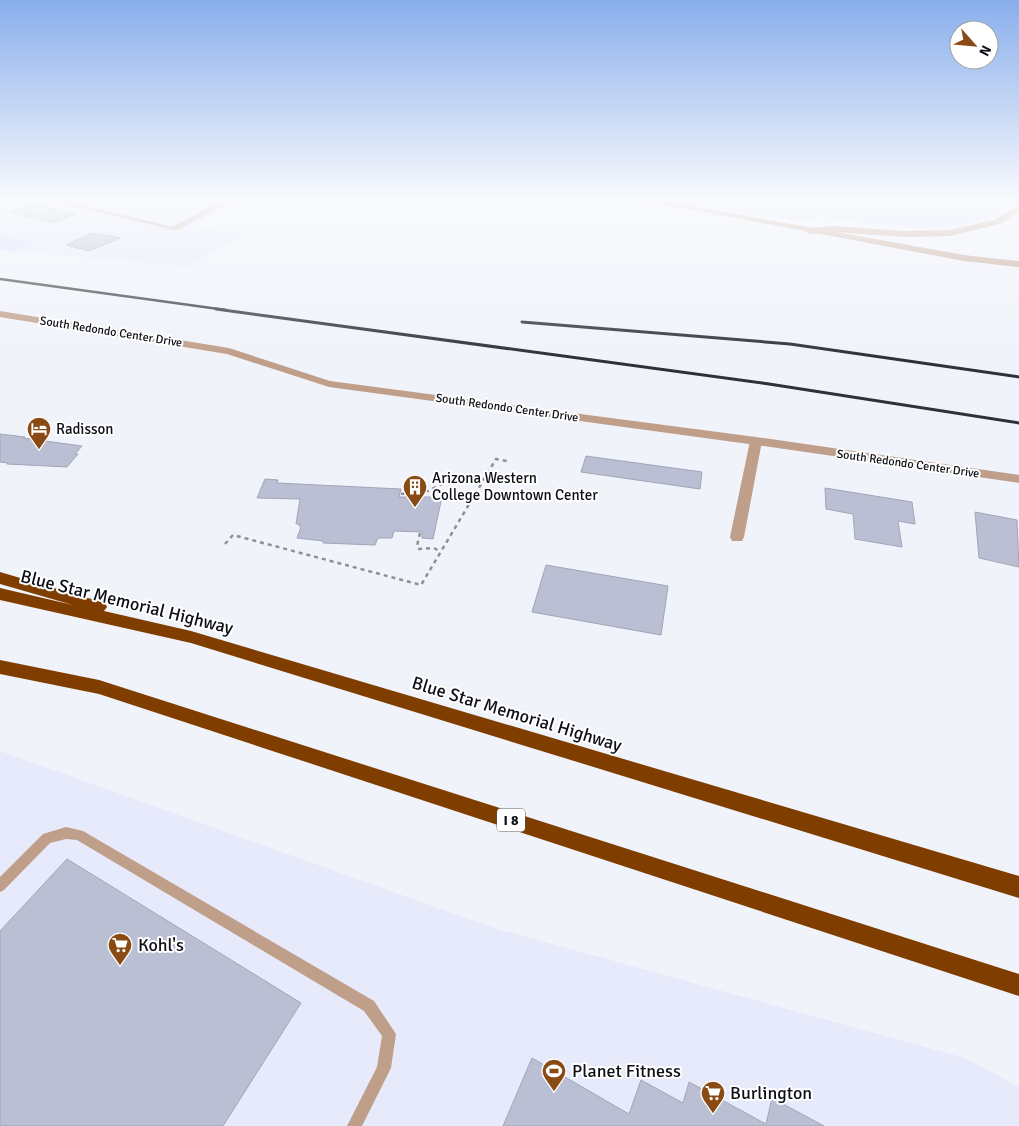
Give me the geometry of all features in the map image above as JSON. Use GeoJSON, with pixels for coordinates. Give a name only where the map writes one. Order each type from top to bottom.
{"type":"FeatureCollection","features":[{"type":"Feature","properties":{"kind":"highway"},"geometry":{"type":"LineString","coordinates":[[0,578],[53,592],[191,637]]}},
{"type":"Feature","properties":{"kind":"highway","name":"Blue Star Memorial Highway"},"geometry":{"type":"LineString","coordinates":[[0,594],[191,637],[1019,888]]}},
{"type":"Feature","properties":{"kind":"highway","name":"I 8"},"geometry":{"type":"LineString","coordinates":[[0,667],[99,687],[1019,984]]}},
{"type":"Feature","properties":{"kind":"highway"},"geometry":{"type":"LineString","coordinates":[[0,675],[99,687]]}},
{"type":"Feature","properties":{"kind":"street"},"geometry":{"type":"LineString","coordinates":[[923,251],[964,258],[1019,264]]}},
{"type":"Feature","properties":{"kind":"street","name":"South Redondo Center Drive"},"geometry":{"type":"LineString","coordinates":[[0,314],[229,351],[329,384],[756,441],[1019,479]]}},
{"type":"Feature","properties":{"kind":"street"},"geometry":{"type":"LineString","coordinates":[[737,537],[756,441]]}},
{"type":"Feature","properties":{"kind":"lane"},"geometry":{"type":"LineString","coordinates":[[0,886],[46,838],[66,833],[79,835],[369,1006],[389,1034],[384,1068],[354,1126]]}},
{"type":"Feature","properties":{"kind":"path"},"geometry":{"type":"LineString","coordinates":[[225,544],[233,535],[421,585],[496,459],[507,461]]}},
{"type":"Feature","properties":{"kind":"path"},"geometry":{"type":"LineString","coordinates":[[401,494],[428,491],[455,476],[482,483]]}},
{"type":"Feature","properties":{"kind":"path"},"geometry":{"type":"LineString","coordinates":[[420,533],[419,549],[434,548],[441,552]]}},
{"type":"Feature","properties":{"kind":"shaded area"},"geometry":{"type":"Polygon","coordinates":[[[6,251],[216,251],[188,266],[6,251]]]}},
{"type":"Feature","properties":{"kind":"shaded area"},"geometry":{"type":"Polygon","coordinates":[[[0,751],[494,928],[965,1058],[1019,1087],[1019,1126],[0,1126],[0,751]]]}},
{"type":"Feature","properties":{"kind":"building","name":"Radisson"},"geometry":{"type":"Polygon","coordinates":[[[0,434],[82,446],[67,467],[7,464],[0,462],[0,434]]]}},
{"type":"Feature","properties":{"kind":"building"},"geometry":{"type":"Polygon","coordinates":[[[586,456],[702,472],[700,489],[581,472],[586,456]]]}},
{"type":"Feature","properties":{"kind":"building","name":"Arizona Western College Downtown Center"},"geometry":{"type":"Polygon","coordinates":[[[265,479],[278,480],[277,483],[401,489],[399,497],[442,497],[433,539],[422,538],[422,532],[394,531],[392,538],[378,538],[375,545],[323,543],[323,541],[297,538],[301,527],[299,526],[300,524],[296,524],[300,499],[257,498],[265,479]]]}},
{"type":"Feature","properties":{"kind":"building"},"geometry":{"type":"Polygon","coordinates":[[[825,488],[912,502],[915,524],[898,521],[902,547],[855,539],[853,514],[826,509],[825,488]]]}},
{"type":"Feature","properties":{"kind":"building"},"geometry":{"type":"Polygon","coordinates":[[[975,512],[1017,520],[1019,567],[979,558],[975,512]]]}},
{"type":"Feature","properties":{"kind":"building"},"geometry":{"type":"Polygon","coordinates":[[[546,565],[668,586],[661,635],[532,612],[546,565]]]}},
{"type":"Feature","properties":{"kind":"building","name":"Kohl's"},"geometry":{"type":"Polygon","coordinates":[[[67,859],[301,1003],[223,1126],[0,1126],[0,931],[67,859]]]}},
{"type":"Feature","properties":{"kind":"building","name":"Planet Fitness"},"geometry":{"type":"Polygon","coordinates":[[[532,1058],[629,1114],[641,1080],[683,1103],[689,1082],[766,1124],[772,1098],[824,1126],[503,1126],[532,1058]]]}},
{"type":"Feature","properties":{"kind":"railway"},"geometry":{"type":"LineString","coordinates":[[0,279],[226,310]]}},
{"type":"Feature","properties":{"kind":"railway"},"geometry":{"type":"LineString","coordinates":[[216,309],[769,384],[1019,423]]}},
{"type":"Feature","properties":{"kind":"railway"},"geometry":{"type":"LineString","coordinates":[[522,322],[790,344],[1019,377]]}},
{"type":"Feature","properties":{"kind":"place","name":"Radisson"},"geometry":{"type":"Point","coordinates":[39,450]}},
{"type":"Feature","properties":{"kind":"place","name":"Arizona Western College Downtown Center"},"geometry":{"type":"Point","coordinates":[415,508]}},
{"type":"Feature","properties":{"kind":"place","name":"Kohl's"},"geometry":{"type":"Point","coordinates":[120,966]}},
{"type":"Feature","properties":{"kind":"place","name":"Planet Fitness"},"geometry":{"type":"Point","coordinates":[554,1092]}},
{"type":"Feature","properties":{"kind":"place","name":"Burlington"},"geometry":{"type":"Point","coordinates":[713,1114]}}]}
